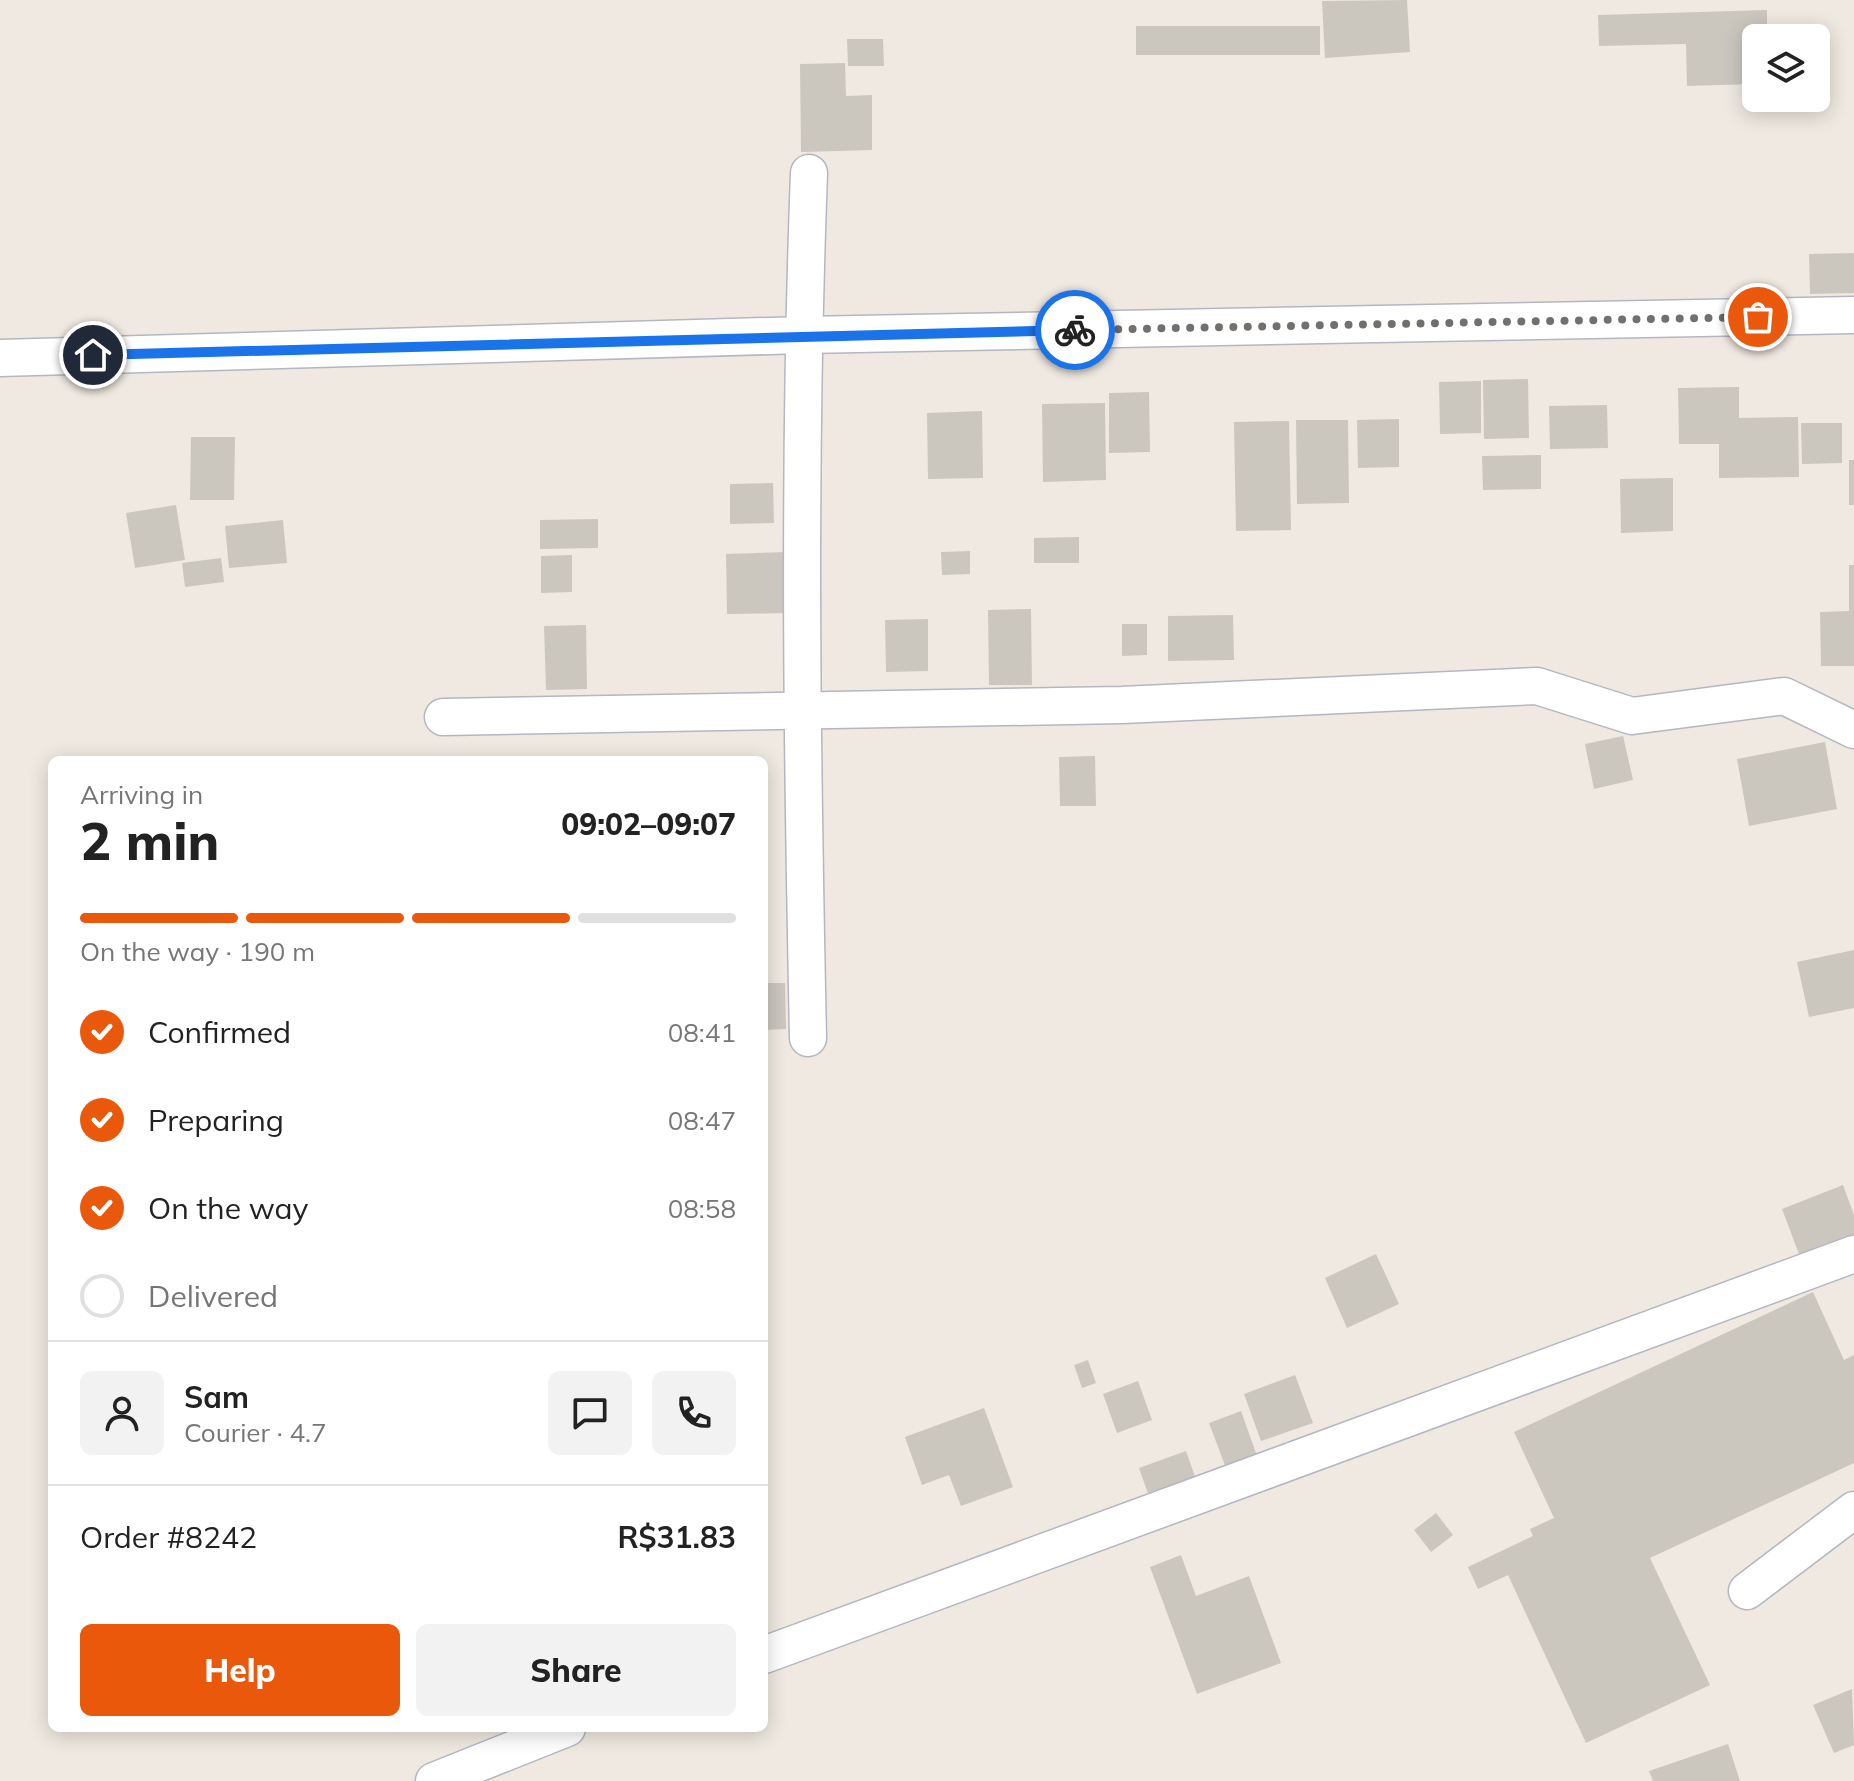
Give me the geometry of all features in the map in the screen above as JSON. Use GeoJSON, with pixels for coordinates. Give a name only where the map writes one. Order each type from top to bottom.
{"type":"FeatureCollection","features":[{"type":"Feature","properties":{"kind":"street"},"geometry":{"type":"LineString","coordinates":[[808,1038],[801,710],[803,335],[809,173]]}},
{"type":"Feature","properties":{"kind":"street"},"geometry":{"type":"LineString","coordinates":[[0,358],[803,335],[1854,315]]}},
{"type":"Feature","properties":{"kind":"street"},"geometry":{"type":"LineString","coordinates":[[443,717],[1122,705],[1537,686],[1632,716],[1784,696],[1854,730]]}},
{"type":"Feature","properties":{"kind":"street"},"geometry":{"type":"LineString","coordinates":[[768,1654],[1854,1254]]}},
{"type":"Feature","properties":{"kind":"street"},"geometry":{"type":"LineString","coordinates":[[1747,1591],[1854,1510]]}},
{"type":"Feature","properties":{"kind":"street"},"geometry":{"type":"LineString","coordinates":[[434,1781],[557,1732]]}},
{"type":"Feature","properties":{"kind":"building"},"geometry":{"type":"Polygon","coordinates":[[[1407,0],[1410,52],[1325,58],[1322,1],[1407,0]]]}},
{"type":"Feature","properties":{"kind":"building"},"geometry":{"type":"Polygon","coordinates":[[[1767,10],[1767,24],[1742,24],[1742,84],[1687,86],[1686,44],[1599,46],[1598,15],[1767,10]]]}},
{"type":"Feature","properties":{"kind":"building"},"geometry":{"type":"Polygon","coordinates":[[[1136,26],[1320,26],[1320,55],[1136,55],[1136,26]]]}},
{"type":"Feature","properties":{"kind":"building"},"geometry":{"type":"Polygon","coordinates":[[[847,39],[883,39],[884,66],[848,66],[847,39]]]}},
{"type":"Feature","properties":{"kind":"building"},"geometry":{"type":"Polygon","coordinates":[[[845,63],[846,96],[872,95],[872,150],[801,152],[800,64],[845,63]]]}},
{"type":"Feature","properties":{"kind":"building"},"geometry":{"type":"Polygon","coordinates":[[[1854,253],[1854,293],[1810,294],[1809,254],[1854,253]]]}},
{"type":"Feature","properties":{"kind":"building"},"geometry":{"type":"Polygon","coordinates":[[[1528,379],[1529,438],[1484,439],[1483,380],[1528,379]]]}},
{"type":"Feature","properties":{"kind":"building"},"geometry":{"type":"Polygon","coordinates":[[[1481,381],[1481,433],[1440,434],[1439,382],[1481,381]]]}},
{"type":"Feature","properties":{"kind":"building"},"geometry":{"type":"Polygon","coordinates":[[[1739,387],[1739,418],[1798,417],[1799,477],[1719,478],[1719,444],[1679,444],[1678,388],[1739,387]]]}},
{"type":"Feature","properties":{"kind":"building"},"geometry":{"type":"Polygon","coordinates":[[[1149,392],[1150,452],[1109,453],[1109,393],[1149,392]]]}},
{"type":"Feature","properties":{"kind":"building"},"geometry":{"type":"Polygon","coordinates":[[[1105,403],[1106,480],[1043,482],[1042,404],[1105,403]]]}},
{"type":"Feature","properties":{"kind":"building"},"geometry":{"type":"Polygon","coordinates":[[[1607,405],[1608,448],[1550,449],[1549,406],[1607,405]]]}},
{"type":"Feature","properties":{"kind":"building"},"geometry":{"type":"Polygon","coordinates":[[[982,411],[983,478],[928,479],[927,413],[982,411]]]}},
{"type":"Feature","properties":{"kind":"building"},"geometry":{"type":"Polygon","coordinates":[[[1399,419],[1399,467],[1358,468],[1357,420],[1399,419]]]}},
{"type":"Feature","properties":{"kind":"building"},"geometry":{"type":"Polygon","coordinates":[[[1296,420],[1348,420],[1349,503],[1297,504],[1296,420]]]}},
{"type":"Feature","properties":{"kind":"building"},"geometry":{"type":"Polygon","coordinates":[[[1289,421],[1291,530],[1236,531],[1234,422],[1289,421]]]}},
{"type":"Feature","properties":{"kind":"building"},"geometry":{"type":"Polygon","coordinates":[[[1801,423],[1842,423],[1842,463],[1802,464],[1801,423]]]}},
{"type":"Feature","properties":{"kind":"building"},"geometry":{"type":"Polygon","coordinates":[[[191,437],[235,437],[234,500],[190,500],[191,437]]]}},
{"type":"Feature","properties":{"kind":"building"},"geometry":{"type":"Polygon","coordinates":[[[1541,455],[1541,489],[1483,490],[1482,456],[1541,455]]]}},
{"type":"Feature","properties":{"kind":"building"},"geometry":{"type":"Polygon","coordinates":[[[1849,460],[1854,460],[1854,505],[1849,505],[1849,460]]]}},
{"type":"Feature","properties":{"kind":"building"},"geometry":{"type":"Polygon","coordinates":[[[1673,478],[1673,531],[1621,533],[1620,479],[1673,478]]]}},
{"type":"Feature","properties":{"kind":"building"},"geometry":{"type":"Polygon","coordinates":[[[773,483],[774,523],[730,524],[730,484],[773,483]]]}},
{"type":"Feature","properties":{"kind":"building"},"geometry":{"type":"Polygon","coordinates":[[[176,505],[185,560],[135,568],[126,513],[176,505]]]}},
{"type":"Feature","properties":{"kind":"building"},"geometry":{"type":"Polygon","coordinates":[[[598,519],[598,548],[540,549],[540,520],[598,519]]]}},
{"type":"Feature","properties":{"kind":"building"},"geometry":{"type":"Polygon","coordinates":[[[283,520],[287,563],[229,568],[225,526],[283,520]]]}},
{"type":"Feature","properties":{"kind":"building"},"geometry":{"type":"Polygon","coordinates":[[[1079,537],[1079,563],[1034,563],[1034,538],[1079,537]]]}},
{"type":"Feature","properties":{"kind":"building"},"geometry":{"type":"Polygon","coordinates":[[[970,551],[970,574],[942,575],[941,552],[970,551]]]}},
{"type":"Feature","properties":{"kind":"building"},"geometry":{"type":"Polygon","coordinates":[[[789,552],[790,613],[727,614],[726,554],[789,552]]]}},
{"type":"Feature","properties":{"kind":"building"},"geometry":{"type":"Polygon","coordinates":[[[572,555],[572,592],[541,593],[541,556],[572,555]]]}},
{"type":"Feature","properties":{"kind":"building"},"geometry":{"type":"Polygon","coordinates":[[[221,558],[224,582],[185,587],[182,563],[221,558]]]}},
{"type":"Feature","properties":{"kind":"building"},"geometry":{"type":"Polygon","coordinates":[[[1849,565],[1854,565],[1854,666],[1821,666],[1820,612],[1849,611],[1849,565]]]}},
{"type":"Feature","properties":{"kind":"building"},"geometry":{"type":"Polygon","coordinates":[[[1031,609],[1032,685],[989,685],[988,610],[1031,609]]]}},
{"type":"Feature","properties":{"kind":"building"},"geometry":{"type":"Polygon","coordinates":[[[1233,615],[1234,660],[1168,661],[1168,616],[1233,615]]]}},
{"type":"Feature","properties":{"kind":"building"},"geometry":{"type":"Polygon","coordinates":[[[928,619],[928,671],[886,672],[885,620],[928,619]]]}},
{"type":"Feature","properties":{"kind":"building"},"geometry":{"type":"Polygon","coordinates":[[[1122,624],[1147,624],[1147,655],[1122,656],[1122,624]]]}},
{"type":"Feature","properties":{"kind":"building"},"geometry":{"type":"Polygon","coordinates":[[[586,625],[587,689],[546,690],[544,626],[586,625]]]}},
{"type":"Feature","properties":{"kind":"building"},"geometry":{"type":"Polygon","coordinates":[[[1623,736],[1633,780],[1594,789],[1585,744],[1623,736]]]}},
{"type":"Feature","properties":{"kind":"building"},"geometry":{"type":"Polygon","coordinates":[[[1825,742],[1837,809],[1749,826],[1737,759],[1825,742]]]}},
{"type":"Feature","properties":{"kind":"building"},"geometry":{"type":"Polygon","coordinates":[[[1095,756],[1096,806],[1060,806],[1059,757],[1095,756]]]}},
{"type":"Feature","properties":{"kind":"building"},"geometry":{"type":"Polygon","coordinates":[[[1854,950],[1854,1008],[1809,1017],[1797,962],[1854,950]]]}},
{"type":"Feature","properties":{"kind":"building"},"geometry":{"type":"Polygon","coordinates":[[[768,983],[785,983],[786,1029],[768,1030],[768,983]]]}},
{"type":"Feature","properties":{"kind":"building"},"geometry":{"type":"Polygon","coordinates":[[[1843,1185],[1854,1215],[1854,1234],[1799,1254],[1782,1209],[1843,1185]]]}},
{"type":"Feature","properties":{"kind":"building"},"geometry":{"type":"Polygon","coordinates":[[[1376,1254],[1399,1304],[1347,1328],[1325,1278],[1376,1254]]]}},
{"type":"Feature","properties":{"kind":"building"},"geometry":{"type":"Polygon","coordinates":[[[1813,1292],[1844,1360],[1854,1355],[1854,1463],[1650,1558],[1710,1685],[1586,1743],[1508,1575],[1478,1589],[1468,1567],[1533,1536],[1530,1529],[1554,1518],[1514,1432],[1813,1292]]]}},
{"type":"Feature","properties":{"kind":"building"},"geometry":{"type":"Polygon","coordinates":[[[1088,1360],[1096,1383],[1082,1388],[1074,1365],[1088,1360]]]}},
{"type":"Feature","properties":{"kind":"building"},"geometry":{"type":"Polygon","coordinates":[[[1295,1375],[1313,1423],[1261,1441],[1244,1394],[1295,1375]]]}},
{"type":"Feature","properties":{"kind":"building"},"geometry":{"type":"Polygon","coordinates":[[[1138,1381],[1152,1420],[1117,1433],[1103,1394],[1138,1381]]]}},
{"type":"Feature","properties":{"kind":"building"},"geometry":{"type":"Polygon","coordinates":[[[984,1408],[1013,1487],[961,1506],[949,1475],[922,1485],[905,1437],[984,1408]]]}},
{"type":"Feature","properties":{"kind":"building"},"geometry":{"type":"Polygon","coordinates":[[[1241,1411],[1257,1456],[1226,1468],[1209,1423],[1241,1411]]]}},
{"type":"Feature","properties":{"kind":"building"},"geometry":{"type":"Polygon","coordinates":[[[1186,1451],[1198,1485],[1151,1502],[1139,1468],[1186,1451]]]}},
{"type":"Feature","properties":{"kind":"building"},"geometry":{"type":"Polygon","coordinates":[[[1436,1513],[1453,1535],[1431,1552],[1414,1530],[1436,1513]]]}},
{"type":"Feature","properties":{"kind":"building"},"geometry":{"type":"Polygon","coordinates":[[[1181,1555],[1196,1596],[1249,1576],[1281,1663],[1197,1694],[1150,1567],[1181,1555]]]}},
{"type":"Feature","properties":{"kind":"building"},"geometry":{"type":"Polygon","coordinates":[[[1852,1689],[1854,1745],[1834,1753],[1813,1705],[1852,1689]]]}},
{"type":"Feature","properties":{"kind":"building"},"geometry":{"type":"Polygon","coordinates":[[[1728,1744],[1740,1781],[1653,1781],[1649,1771],[1728,1744]]]}},
{"type":"Feature","properties":{"kind":"way so far"},"geometry":{"type":"LineString","coordinates":[[1075,330],[1758,317]]}},
{"type":"Feature","properties":{"kind":"route"},"geometry":{"type":"LineString","coordinates":[[93,355],[1075,330]]}}]}
